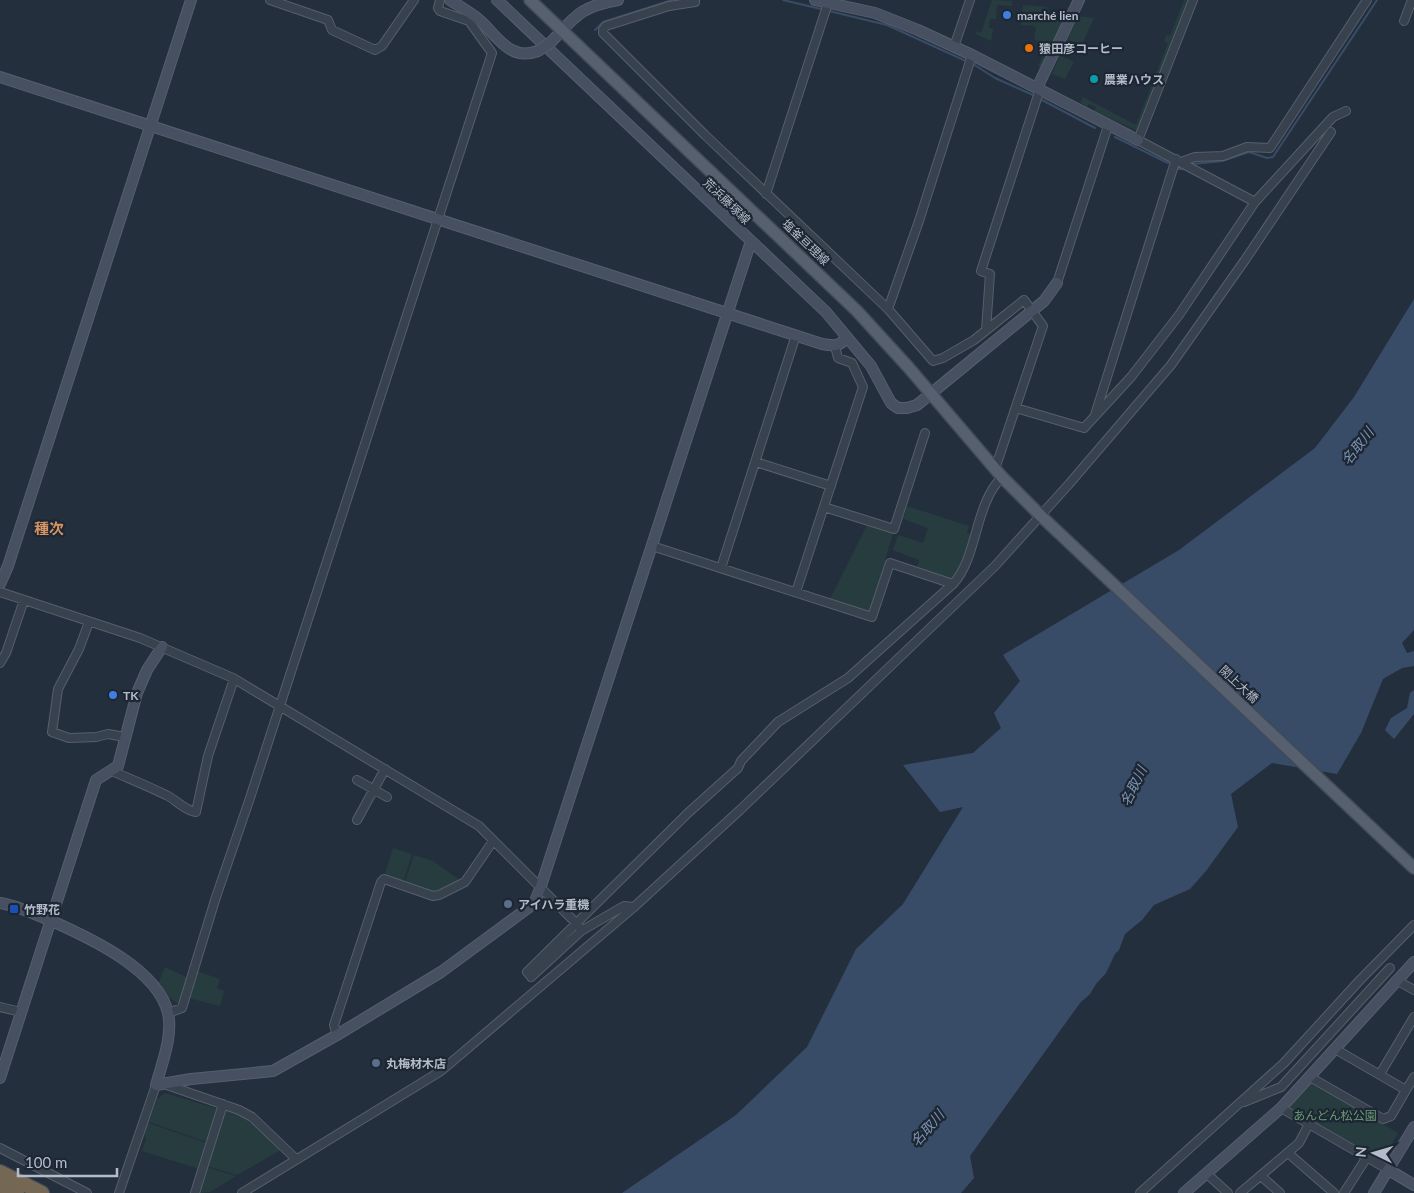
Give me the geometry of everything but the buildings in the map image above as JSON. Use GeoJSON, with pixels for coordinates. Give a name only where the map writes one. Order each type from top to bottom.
{"type":"FeatureCollection","features":[{"type":"Feature","properties":{"kind":"highway"},"geometry":{"type":"LineString","coordinates":[[0,1172],[42,1193]]}},
{"type":"Feature","properties":{"kind":"highway"},"geometry":{"type":"LineString","coordinates":[[0,1185],[17,1193]]}},
{"type":"Feature","properties":{"kind":"main road","name":"塩釜亘理線"},"geometry":{"type":"LineString","coordinates":[[530,0],[857,311],[909,368],[929,394],[998,473],[1043,518]]}},
{"type":"Feature","properties":{"kind":"main road","name":"閖上大橋"},"geometry":{"type":"LineString","coordinates":[[1043,518],[1414,868]]}},
{"type":"Feature","properties":{"kind":"street"},"geometry":{"type":"LineString","coordinates":[[0,584],[8,566],[191,0]]}},
{"type":"Feature","properties":{"kind":"street"},"geometry":{"type":"LineString","coordinates":[[270,0],[328,20],[332,30],[375,50],[382,46],[414,0]]}},
{"type":"Feature","properties":{"kind":"street"},"geometry":{"type":"LineString","coordinates":[[168,1013],[182,1008],[216,897],[250,798],[492,53],[468,21],[440,11],[438,8],[440,0]]}},
{"type":"Feature","properties":{"kind":"street"},"geometry":{"type":"LineString","coordinates":[[450,0],[476,18],[509,50],[520,54],[530,54],[550,43],[584,9],[618,0]]}},
{"type":"Feature","properties":{"kind":"street","name":"荒浜藤塚線"},"geometry":{"type":"LineString","coordinates":[[497,0],[826,312],[870,366],[891,403],[898,408],[907,408],[929,394]]}},
{"type":"Feature","properties":{"kind":"street"},"geometry":{"type":"LineString","coordinates":[[633,907],[624,906],[579,928],[526,972],[531,977],[579,928],[688,813],[738,768],[741,761],[778,722],[848,678],[962,574],[974,534],[998,473],[1016,408],[1043,326],[1034,311],[1024,300],[974,340],[933,362],[888,309],[766,194],[602,33],[606,26],[669,6],[695,2],[695,0]]}},
{"type":"Feature","properties":{"kind":"street"},"geometry":{"type":"LineString","coordinates":[[815,0],[888,17],[918,30],[972,55],[1255,202]]}},
{"type":"Feature","properties":{"kind":"street"},"geometry":{"type":"LineString","coordinates":[[954,47],[970,0]]}},
{"type":"Feature","properties":{"kind":"street"},"geometry":{"type":"LineString","coordinates":[[986,330],[990,274],[981,271],[1038,89],[1079,0]]}},
{"type":"Feature","properties":{"kind":"street"},"geometry":{"type":"LineString","coordinates":[[1138,140],[1193,0]]}},
{"type":"Feature","properties":{"kind":"street"},"geometry":{"type":"LineString","coordinates":[[1178,161],[1195,156],[1223,156],[1247,147],[1270,148],[1367,0]]}},
{"type":"Feature","properties":{"kind":"street"},"geometry":{"type":"LineString","coordinates":[[1404,21],[1412,0]]}},
{"type":"Feature","properties":{"kind":"street"},"geometry":{"type":"LineString","coordinates":[[766,194],[828,3]]}},
{"type":"Feature","properties":{"kind":"street"},"geometry":{"type":"LineString","coordinates":[[888,309],[919,221],[972,55]]}},
{"type":"Feature","properties":{"kind":"street"},"geometry":{"type":"LineString","coordinates":[[0,77],[796,336],[835,346],[847,337]]}},
{"type":"Feature","properties":{"kind":"street"},"geometry":{"type":"LineString","coordinates":[[1016,408],[1084,428],[1131,376],[1179,315],[1255,202],[1333,117],[1346,111]]}},
{"type":"Feature","properties":{"kind":"street"},"geometry":{"type":"LineString","coordinates":[[929,394],[1034,311],[1044,302],[1057,283],[1108,126]]}},
{"type":"Feature","properties":{"kind":"street"},"geometry":{"type":"LineString","coordinates":[[242,1193],[441,1071],[633,907],[740,810],[995,566],[1043,518],[1171,365],[1245,260],[1331,132]]}},
{"type":"Feature","properties":{"kind":"street"},"geometry":{"type":"LineString","coordinates":[[1094,418],[1178,161]]}},
{"type":"Feature","properties":{"kind":"street"},"geometry":{"type":"LineString","coordinates":[[160,1084],[273,1071],[441,972],[528,908],[534,901],[540,889],[751,241]]}},
{"type":"Feature","properties":{"kind":"street"},"geometry":{"type":"LineString","coordinates":[[721,568],[796,336]]}},
{"type":"Feature","properties":{"kind":"street"},"geometry":{"type":"LineString","coordinates":[[796,592],[863,387],[852,362],[838,358],[835,346]]}},
{"type":"Feature","properties":{"kind":"street"},"geometry":{"type":"LineString","coordinates":[[824,508],[894,529],[925,433]]}},
{"type":"Feature","properties":{"kind":"street"},"geometry":{"type":"LineString","coordinates":[[756,462],[831,486]]}},
{"type":"Feature","properties":{"kind":"street"},"geometry":{"type":"LineString","coordinates":[[652,546],[872,617],[890,563],[953,584]]}},
{"type":"Feature","properties":{"kind":"street"},"geometry":{"type":"LineString","coordinates":[[0,592],[140,638],[234,678],[479,826],[579,928]]}},
{"type":"Feature","properties":{"kind":"street"},"geometry":{"type":"LineString","coordinates":[[0,663],[6,653],[24,600]]}},
{"type":"Feature","properties":{"kind":"street"},"geometry":{"type":"LineString","coordinates":[[89,622],[79,649],[58,690],[52,732],[69,738],[96,737],[108,734],[124,737]]}},
{"type":"Feature","properties":{"kind":"street"},"geometry":{"type":"LineString","coordinates":[[0,1078],[96,780],[118,766],[137,693],[147,670],[162,647]]}},
{"type":"Feature","properties":{"kind":"street"},"geometry":{"type":"LineString","coordinates":[[112,771],[158,790],[173,798],[181,806],[196,812],[208,756],[234,678]]}},
{"type":"Feature","properties":{"kind":"street"},"geometry":{"type":"LineString","coordinates":[[357,820],[385,769]]}},
{"type":"Feature","properties":{"kind":"street"},"geometry":{"type":"LineString","coordinates":[[357,780],[387,798]]}},
{"type":"Feature","properties":{"kind":"street"},"geometry":{"type":"LineString","coordinates":[[337,1035],[334,1025],[381,882],[384,879],[433,896],[439,895],[465,882],[493,841]]}},
{"type":"Feature","properties":{"kind":"street"},"geometry":{"type":"LineString","coordinates":[[0,903],[22,908],[93,940],[127,963],[158,991],[165,1004],[168,1013],[169,1032],[160,1084],[119,1193]]}},
{"type":"Feature","properties":{"kind":"street"},"geometry":{"type":"LineString","coordinates":[[1140,1193],[1284,1063],[1360,980],[1414,925]]}},
{"type":"Feature","properties":{"kind":"street"},"geometry":{"type":"LineString","coordinates":[[1184,1193],[1281,1108],[1414,962]]}},
{"type":"Feature","properties":{"kind":"street"},"geometry":{"type":"LineString","coordinates":[[1238,1105],[1280,1087],[1390,968]]}},
{"type":"Feature","properties":{"kind":"street"},"geometry":{"type":"LineString","coordinates":[[1396,980],[1414,990]]}},
{"type":"Feature","properties":{"kind":"street"},"geometry":{"type":"LineString","coordinates":[[0,1006],[21,1012]]}},
{"type":"Feature","properties":{"kind":"street"},"geometry":{"type":"LineString","coordinates":[[1380,1074],[1414,1017]]}},
{"type":"Feature","properties":{"kind":"street"},"geometry":{"type":"LineString","coordinates":[[1335,1049],[1406,1090]]}},
{"type":"Feature","properties":{"kind":"street"},"geometry":{"type":"LineString","coordinates":[[1310,1077],[1383,1119],[1391,1116],[1414,1077]]}},
{"type":"Feature","properties":{"kind":"street"},"geometry":{"type":"LineString","coordinates":[[160,1084],[223,1104],[252,1117],[296,1160]]}},
{"type":"Feature","properties":{"kind":"street"},"geometry":{"type":"LineString","coordinates":[[195,1193],[223,1104]]}},
{"type":"Feature","properties":{"kind":"street"},"geometry":{"type":"LineString","coordinates":[[1281,1108],[1414,1185]]}},
{"type":"Feature","properties":{"kind":"street"},"geometry":{"type":"LineString","coordinates":[[1240,1193],[1299,1143],[1309,1124]]}},
{"type":"Feature","properties":{"kind":"street"},"geometry":{"type":"LineString","coordinates":[[1374,1193],[1414,1127]]}},
{"type":"Feature","properties":{"kind":"street"},"geometry":{"type":"LineString","coordinates":[[0,1148],[87,1193]]}},
{"type":"Feature","properties":{"kind":"street"},"geometry":{"type":"LineString","coordinates":[[1288,1153],[1334,1193]]}},
{"type":"Feature","properties":{"kind":"street"},"geometry":{"type":"LineString","coordinates":[[1344,1193],[1367,1157]]}},
{"type":"Feature","properties":{"kind":"street"},"geometry":{"type":"LineString","coordinates":[[1207,1174],[1228,1193]]}},
{"type":"Feature","properties":{"kind":"street"},"geometry":{"type":"LineString","coordinates":[[1261,1176],[1280,1193]]}},
{"type":"Feature","properties":{"kind":"green space"},"geometry":{"type":"Polygon","coordinates":[[[992,0],[1012,1],[1012,6],[997,5],[996,19],[990,19],[989,28],[993,29],[991,41],[976,34],[977,31],[981,33],[992,0]]]}},
{"type":"Feature","properties":{"kind":"green space"},"geometry":{"type":"Polygon","coordinates":[[[1184,0],[1192,0],[1138,131],[1094,111],[1096,107],[1089,104],[1087,107],[1080,103],[1083,97],[1136,125],[1168,43],[1164,41],[1166,35],[1170,36],[1184,0]]]}},
{"type":"Feature","properties":{"kind":"green space"},"geometry":{"type":"Polygon","coordinates":[[[1023,5],[1047,7],[1049,13],[1066,14],[1041,68],[1038,66],[1047,46],[1034,39],[1036,29],[1034,26],[1021,25],[1023,5]]]}},
{"type":"Feature","properties":{"kind":"green space"},"geometry":{"type":"Polygon","coordinates":[[[1078,16],[1094,18],[1078,53],[1071,56],[1061,52],[1078,16]]]}},
{"type":"Feature","properties":{"kind":"green space"},"geometry":{"type":"Polygon","coordinates":[[[1060,55],[1074,62],[1065,79],[1052,74],[1060,55]]]}},
{"type":"Feature","properties":{"kind":"green space"},"geometry":{"type":"Polygon","coordinates":[[[907,506],[969,526],[967,533],[971,534],[961,569],[951,580],[917,569],[919,560],[893,550],[898,535],[923,543],[928,528],[903,519],[907,506]]]}},
{"type":"Feature","properties":{"kind":"green space"},"geometry":{"type":"Polygon","coordinates":[[[867,525],[893,533],[885,560],[887,561],[870,614],[829,601],[867,525]]]}},
{"type":"Feature","properties":{"kind":"green space"},"geometry":{"type":"Polygon","coordinates":[[[393,848],[412,854],[403,883],[384,877],[393,848]]]}},
{"type":"Feature","properties":{"kind":"green space"},"geometry":{"type":"Polygon","coordinates":[[[414,855],[433,861],[461,881],[435,893],[404,884],[414,855]]]}},
{"type":"Feature","properties":{"kind":"green space"},"geometry":{"type":"Polygon","coordinates":[[[165,967],[188,978],[179,1005],[164,993],[158,984],[165,967]]]}},
{"type":"Feature","properties":{"kind":"green space"},"geometry":{"type":"Polygon","coordinates":[[[196,971],[220,979],[217,988],[224,991],[220,1006],[188,998],[196,971]]]}},
{"type":"Feature","properties":{"kind":"green space","name":"あんどん松公園"},"geometry":{"type":"Polygon","coordinates":[[[1315,1083],[1398,1133],[1383,1161],[1291,1110],[1290,1105],[1310,1084],[1315,1083]]]}},
{"type":"Feature","properties":{"kind":"green space"},"geometry":{"type":"Polygon","coordinates":[[[165,1093],[218,1109],[207,1142],[149,1122],[157,1099],[165,1093]]]}},
{"type":"Feature","properties":{"kind":"green space"},"geometry":{"type":"Polygon","coordinates":[[[226,1109],[249,1121],[281,1150],[237,1175],[206,1166],[226,1109]]]}},
{"type":"Feature","properties":{"kind":"green space"},"geometry":{"type":"Polygon","coordinates":[[[148,1123],[207,1143],[199,1169],[142,1151],[146,1139],[144,1134],[148,1123]]]}},
{"type":"Feature","properties":{"kind":"green space"},"geometry":{"type":"Polygon","coordinates":[[[206,1167],[236,1176],[210,1192],[198,1193],[206,1167]]]}},
{"type":"Feature","properties":{"kind":"water","name":"名取川"},"geometry":{"type":"Polygon","coordinates":[[[1414,299],[1414,630],[1402,643],[1407,653],[1414,651],[1414,666],[1402,668],[1383,679],[1361,733],[1337,774],[1272,763],[1231,794],[1238,827],[1206,871],[1190,889],[1154,905],[1142,920],[1125,934],[1119,950],[1115,954],[1106,973],[1090,994],[1080,1003],[970,1156],[974,1178],[961,1193],[622,1193],[736,1115],[807,1047],[856,949],[903,904],[963,807],[940,812],[903,765],[973,753],[1001,728],[994,713],[1020,681],[1003,655],[1179,550],[1315,448],[1354,397],[1414,299]]]}},
{"type":"Feature","properties":{"kind":"water"},"geometry":{"type":"Polygon","coordinates":[[[1414,690],[1414,714],[1394,739],[1385,730],[1391,718],[1407,708],[1410,693],[1414,690]]]}},
{"type":"Feature","properties":{"kind":"waterway"},"geometry":{"type":"LineString","coordinates":[[595,30],[603,22],[672,0]]}},
{"type":"Feature","properties":{"kind":"waterway"},"geometry":{"type":"LineString","coordinates":[[783,0],[821,9]]}},
{"type":"Feature","properties":{"kind":"waterway"},"geometry":{"type":"LineString","coordinates":[[1193,164],[1222,161],[1249,152],[1267,158],[1273,157],[1377,0]]}},
{"type":"Feature","properties":{"kind":"waterway"},"geometry":{"type":"LineString","coordinates":[[829,11],[887,25],[966,61]]}},
{"type":"Feature","properties":{"kind":"waterway"},"geometry":{"type":"LineString","coordinates":[[973,64],[995,78],[1033,95]]}},
{"type":"Feature","properties":{"kind":"waterway"},"geometry":{"type":"LineString","coordinates":[[1042,100],[1095,128]]}},
{"type":"Feature","properties":{"kind":"waterway"},"geometry":{"type":"LineString","coordinates":[[1115,137],[1168,163]]}},
{"type":"Feature","properties":{"kind":"waterway"},"geometry":{"type":"LineString","coordinates":[[1178,169],[1183,169]]}},
{"type":"Feature","properties":{"kind":"place","name":"marché lien"},"geometry":{"type":"Point","coordinates":[1007,15]}},
{"type":"Feature","properties":{"kind":"place","name":"猿田彦コーヒー"},"geometry":{"type":"Point","coordinates":[1029,48]}},
{"type":"Feature","properties":{"kind":"place","name":"農業ハウス"},"geometry":{"type":"Point","coordinates":[1094,79]}},
{"type":"Feature","properties":{"kind":"place","name":"TK"},"geometry":{"type":"Point","coordinates":[113,695]}},
{"type":"Feature","properties":{"kind":"place","name":"アイハラ重機"},"geometry":{"type":"Point","coordinates":[508,904]}},
{"type":"Feature","properties":{"kind":"place","name":"竹野花"},"geometry":{"type":"Point","coordinates":[14,909]}},
{"type":"Feature","properties":{"kind":"place","name":"丸梅材木店"},"geometry":{"type":"Point","coordinates":[376,1063]}},
{"type":"Feature","properties":{"kind":"district","name":"種次"},"geometry":{"type":"Point","coordinates":[49,528]}}]}
